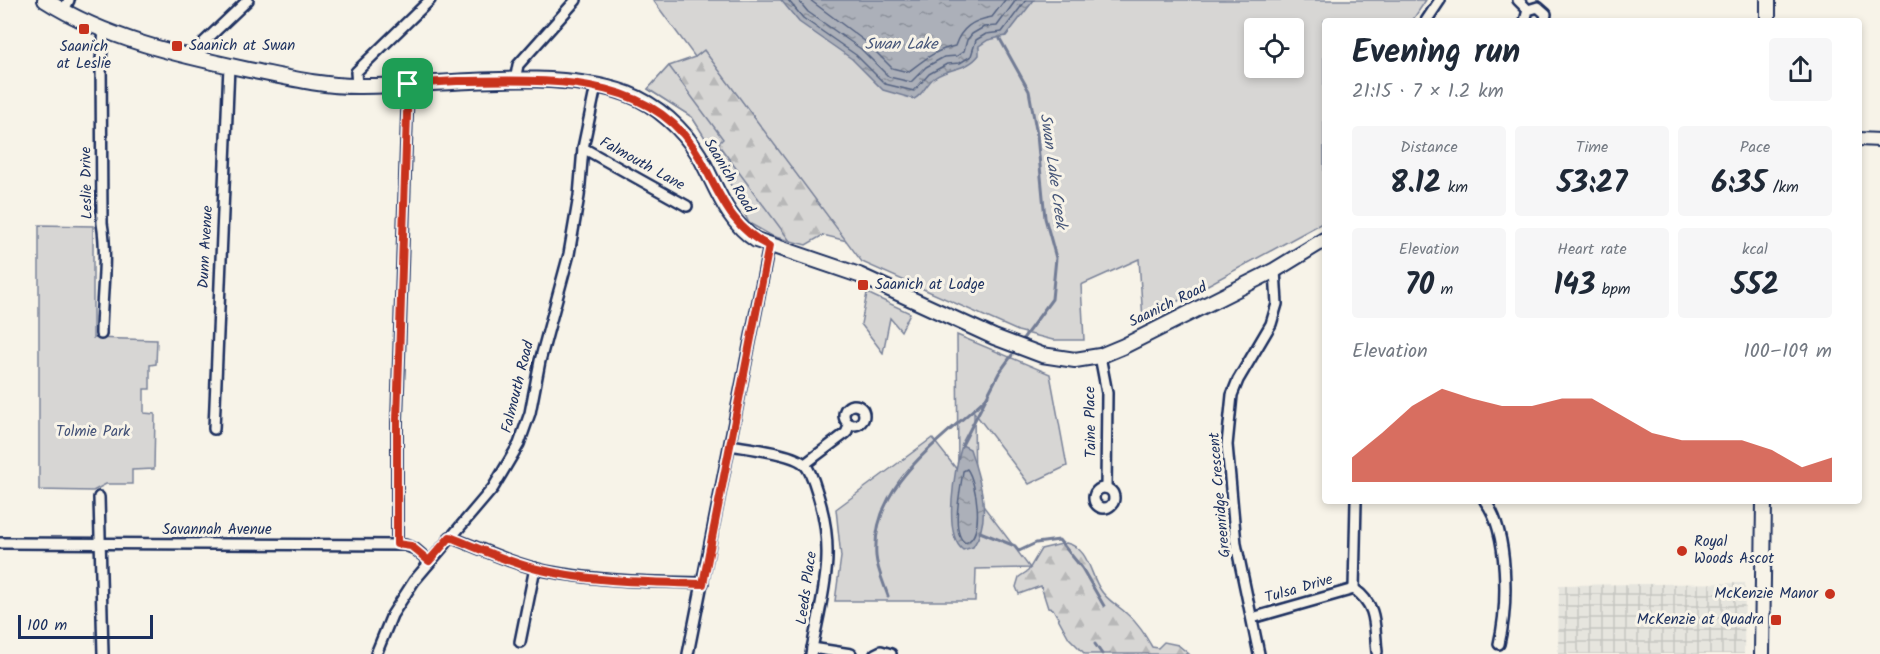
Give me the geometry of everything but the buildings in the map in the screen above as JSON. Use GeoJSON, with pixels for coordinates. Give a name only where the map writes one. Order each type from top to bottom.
{"type":"FeatureCollection","features":[{"type":"Feature","properties":{"kind":"main road","name":"Saanich Road"},"geometry":{"type":"LineString","coordinates":[[45,0],[66,6],[104,32],[229,66],[324,84],[357,86],[515,81],[596,86],[629,94],[676,126],[699,156],[732,217],[746,234],[769,246],[859,275],[1018,348],[1060,359],[1100,356],[1275,270],[1322,241]]}},
{"type":"Feature","properties":{"kind":"main road"},"geometry":{"type":"LineString","coordinates":[[1768,0],[1768,18]]}},
{"type":"Feature","properties":{"kind":"main road"},"geometry":{"type":"LineString","coordinates":[[1762,654],[1764,504]]}},
{"type":"Feature","properties":{"kind":"street"},"geometry":{"type":"LineString","coordinates":[[199,58],[204,42],[248,0]]}},
{"type":"Feature","properties":{"kind":"street"},"geometry":{"type":"LineString","coordinates":[[357,86],[356,72],[430,0]]}},
{"type":"Feature","properties":{"kind":"street"},"geometry":{"type":"LineString","coordinates":[[515,81],[519,65],[576,0]]}},
{"type":"Feature","properties":{"kind":"street"},"geometry":{"type":"LineString","coordinates":[[1428,18],[1440,0]]}},
{"type":"Feature","properties":{"kind":"street"},"geometry":{"type":"LineString","coordinates":[[1518,0],[1528,10]]}},
{"type":"Feature","properties":{"kind":"street"},"geometry":{"type":"LineString","coordinates":[[1528,10],[1538,7],[1543,10],[1544,18]]}},
{"type":"Feature","properties":{"kind":"street"},"geometry":{"type":"LineString","coordinates":[[1526,18],[1528,10]]}},
{"type":"Feature","properties":{"kind":"street","name":"Leslie Drive"},"geometry":{"type":"LineString","coordinates":[[101,334],[105,245],[102,224],[101,73],[104,32]]}},
{"type":"Feature","properties":{"kind":"street","name":"Dunn Avenue"},"geometry":{"type":"LineString","coordinates":[[214,429],[229,66]]}},
{"type":"Feature","properties":{"kind":"street"},"geometry":{"type":"LineString","coordinates":[[397,544],[397,420],[408,84]]}},
{"type":"Feature","properties":{"kind":"street","name":"Falmouth Road"},"geometry":{"type":"LineString","coordinates":[[376,654],[392,615],[429,561],[493,488],[508,465],[530,413],[540,361],[569,254],[579,196],[583,148],[596,86]]}},
{"type":"Feature","properties":{"kind":"street"},"geometry":{"type":"LineString","coordinates":[[1862,139],[1880,141]]}},
{"type":"Feature","properties":{"kind":"street","name":"Falmouth Lane"},"geometry":{"type":"LineString","coordinates":[[583,148],[687,206]]}},
{"type":"Feature","properties":{"kind":"street"},"geometry":{"type":"LineString","coordinates":[[688,654],[769,246]]}},
{"type":"Feature","properties":{"kind":"street","name":"Greenridge Crescent"},"geometry":{"type":"LineString","coordinates":[[1258,654],[1236,544],[1227,445],[1229,414],[1238,380],[1271,324],[1277,304],[1275,270]]}},
{"type":"Feature","properties":{"kind":"street","name":"Taine Place"},"geometry":{"type":"LineString","coordinates":[[1100,356],[1107,393],[1106,488]]}},
{"type":"Feature","properties":{"kind":"street"},"geometry":{"type":"LineString","coordinates":[[730,445],[792,457],[805,464],[846,433],[850,424]]}},
{"type":"Feature","properties":{"kind":"street","name":"Leeds Place"},"geometry":{"type":"LineString","coordinates":[[805,464],[823,512],[828,540],[827,578],[811,651]]}},
{"type":"Feature","properties":{"kind":"street"},"geometry":{"type":"LineString","coordinates":[[99,497],[103,654]]}},
{"type":"Feature","properties":{"kind":"street"},"geometry":{"type":"LineString","coordinates":[[1356,504],[1354,589],[1366,597],[1373,609],[1377,652]]}},
{"type":"Feature","properties":{"kind":"street"},"geometry":{"type":"LineString","coordinates":[[1487,504],[1493,511],[1503,542],[1503,627],[1499,644]]}},
{"type":"Feature","properties":{"kind":"street"},"geometry":{"type":"LineString","coordinates":[[450,537],[534,568],[625,581],[703,584]]}},
{"type":"Feature","properties":{"kind":"street","name":"Savannah Avenue"},"geometry":{"type":"LineString","coordinates":[[0,543],[397,544],[411,546],[429,561]]}},
{"type":"Feature","properties":{"kind":"street"},"geometry":{"type":"LineString","coordinates":[[520,642],[534,568]]}},
{"type":"Feature","properties":{"kind":"street","name":"Tulsa Drive"},"geometry":{"type":"LineString","coordinates":[[1252,618],[1354,589]]}},
{"type":"Feature","properties":{"kind":"street"},"geometry":{"type":"LineString","coordinates":[[811,651],[851,654]]}},
{"type":"Feature","properties":{"kind":"street"},"geometry":{"type":"LineString","coordinates":[[875,654],[881,651],[891,654]]}},
{"type":"Feature","properties":{"kind":"shaded area"},"geometry":{"type":"Polygon","coordinates":[[[1745,583],[1744,654],[1558,654],[1559,585],[1745,583]]]}},
{"type":"Feature","properties":{"kind":"green space"},"geometry":{"type":"Polygon","coordinates":[[[653,0],[1426,0],[1414,18],[1322,18],[1322,223],[1143,320],[1139,259],[1081,285],[1084,340],[1053,340],[1018,331],[862,262],[704,50],[695,57],[653,0]]]}},
{"type":"Feature","properties":{"kind":"green space"},"geometry":{"type":"Polygon","coordinates":[[[704,50],[847,241],[823,235],[806,245],[772,236],[749,223],[718,158],[692,117],[648,89],[669,66],[695,57],[704,50]]]}},
{"type":"Feature","properties":{"kind":"green space"},"geometry":{"type":"Polygon","coordinates":[[[669,66],[723,139],[718,144],[790,241],[772,236],[749,223],[718,158],[692,117],[648,89],[669,66]]]}},
{"type":"Feature","properties":{"kind":"green space","name":"Tolmie Park"},"geometry":{"type":"Polygon","coordinates":[[[39,225],[93,226],[93,338],[157,340],[156,364],[150,365],[150,389],[144,389],[144,413],[155,414],[154,469],[132,470],[132,484],[106,484],[93,491],[39,490],[39,225]]]}},
{"type":"Feature","properties":{"kind":"green space"},"geometry":{"type":"Polygon","coordinates":[[[867,293],[910,313],[901,331],[890,318],[883,353],[861,324],[867,293]]]}},
{"type":"Feature","properties":{"kind":"green space"},"geometry":{"type":"Polygon","coordinates":[[[957,335],[1050,374],[1067,466],[1029,484],[974,412],[975,495],[1030,568],[976,569],[975,601],[835,601],[841,557],[836,509],[932,438],[958,471],[957,335]]]}},
{"type":"Feature","properties":{"kind":"green space"},"geometry":{"type":"Polygon","coordinates":[[[1066,543],[1074,546],[1084,555],[1103,593],[1135,621],[1152,647],[1158,648],[1164,642],[1178,645],[1189,654],[1085,654],[1069,638],[1053,609],[1048,608],[1041,586],[1019,594],[1016,587],[1019,577],[1028,571],[1041,549],[1066,543]]]}},
{"type":"Feature","properties":{"kind":"water","name":"Swan Lake"},"geometry":{"type":"Polygon","coordinates":[[[781,0],[1034,0],[1006,36],[988,40],[979,46],[979,55],[974,60],[934,78],[914,99],[883,90],[852,59],[799,22],[781,0]]]}},
{"type":"Feature","properties":{"kind":"water"},"geometry":{"type":"Polygon","coordinates":[[[962,445],[970,449],[983,499],[979,536],[973,547],[963,550],[953,530],[952,516],[956,469],[962,445]]]}},
{"type":"Feature","properties":{"kind":"waterway","name":"Swan Lake Creek"},"geometry":{"type":"LineString","coordinates":[[1000,39],[1029,91],[1037,135],[1045,218],[1056,258],[1052,299],[1022,340]]}},
{"type":"Feature","properties":{"kind":"waterway","name":"Swan Lake Creek"},"geometry":{"type":"LineString","coordinates":[[962,445],[999,373],[1012,355]]}},
{"type":"Feature","properties":{"kind":"waterway"},"geometry":{"type":"LineString","coordinates":[[888,596],[876,556],[877,530],[885,506],[897,485],[913,465],[988,396]]}},
{"type":"Feature","properties":{"kind":"waterway","name":"Swan Lake Creek"},"geometry":{"type":"LineString","coordinates":[[980,532],[1015,546],[1019,551],[1036,543],[1059,540],[1082,568],[1104,606]]}},
{"type":"Feature","properties":{"kind":"waterway","name":"Swan Lake Creek"},"geometry":{"type":"LineString","coordinates":[[1095,644],[1102,654]]}},
{"type":"Feature","properties":{"kind":"place","name":"Saanich at Leslie"},"geometry":{"type":"Point","coordinates":[84,29]}},
{"type":"Feature","properties":{"kind":"place","name":"Saanich at Swan"},"geometry":{"type":"Point","coordinates":[177,46]}},
{"type":"Feature","properties":{"kind":"place","name":"Saanich at Lodge"},"geometry":{"type":"Point","coordinates":[863,285]}},
{"type":"Feature","properties":{"kind":"place","name":"Royal Woods Ascot"},"geometry":{"type":"Point","coordinates":[1682,551]}},
{"type":"Feature","properties":{"kind":"place","name":"McKenzie Manor"},"geometry":{"type":"Point","coordinates":[1830,594]}},
{"type":"Feature","properties":{"kind":"place","name":"McKenzie at Quadra"},"geometry":{"type":"Point","coordinates":[1776,620]}},
{"type":"Feature","properties":{"kind":"route"},"geometry":{"type":"LineString","coordinates":[[457,81],[574,83],[629,94],[676,126],[691,143],[732,217],[746,234],[769,246],[703,584],[625,581],[546,571],[518,564],[450,537],[429,561],[411,546],[397,544],[397,420],[408,84],[457,81]]}}]}
